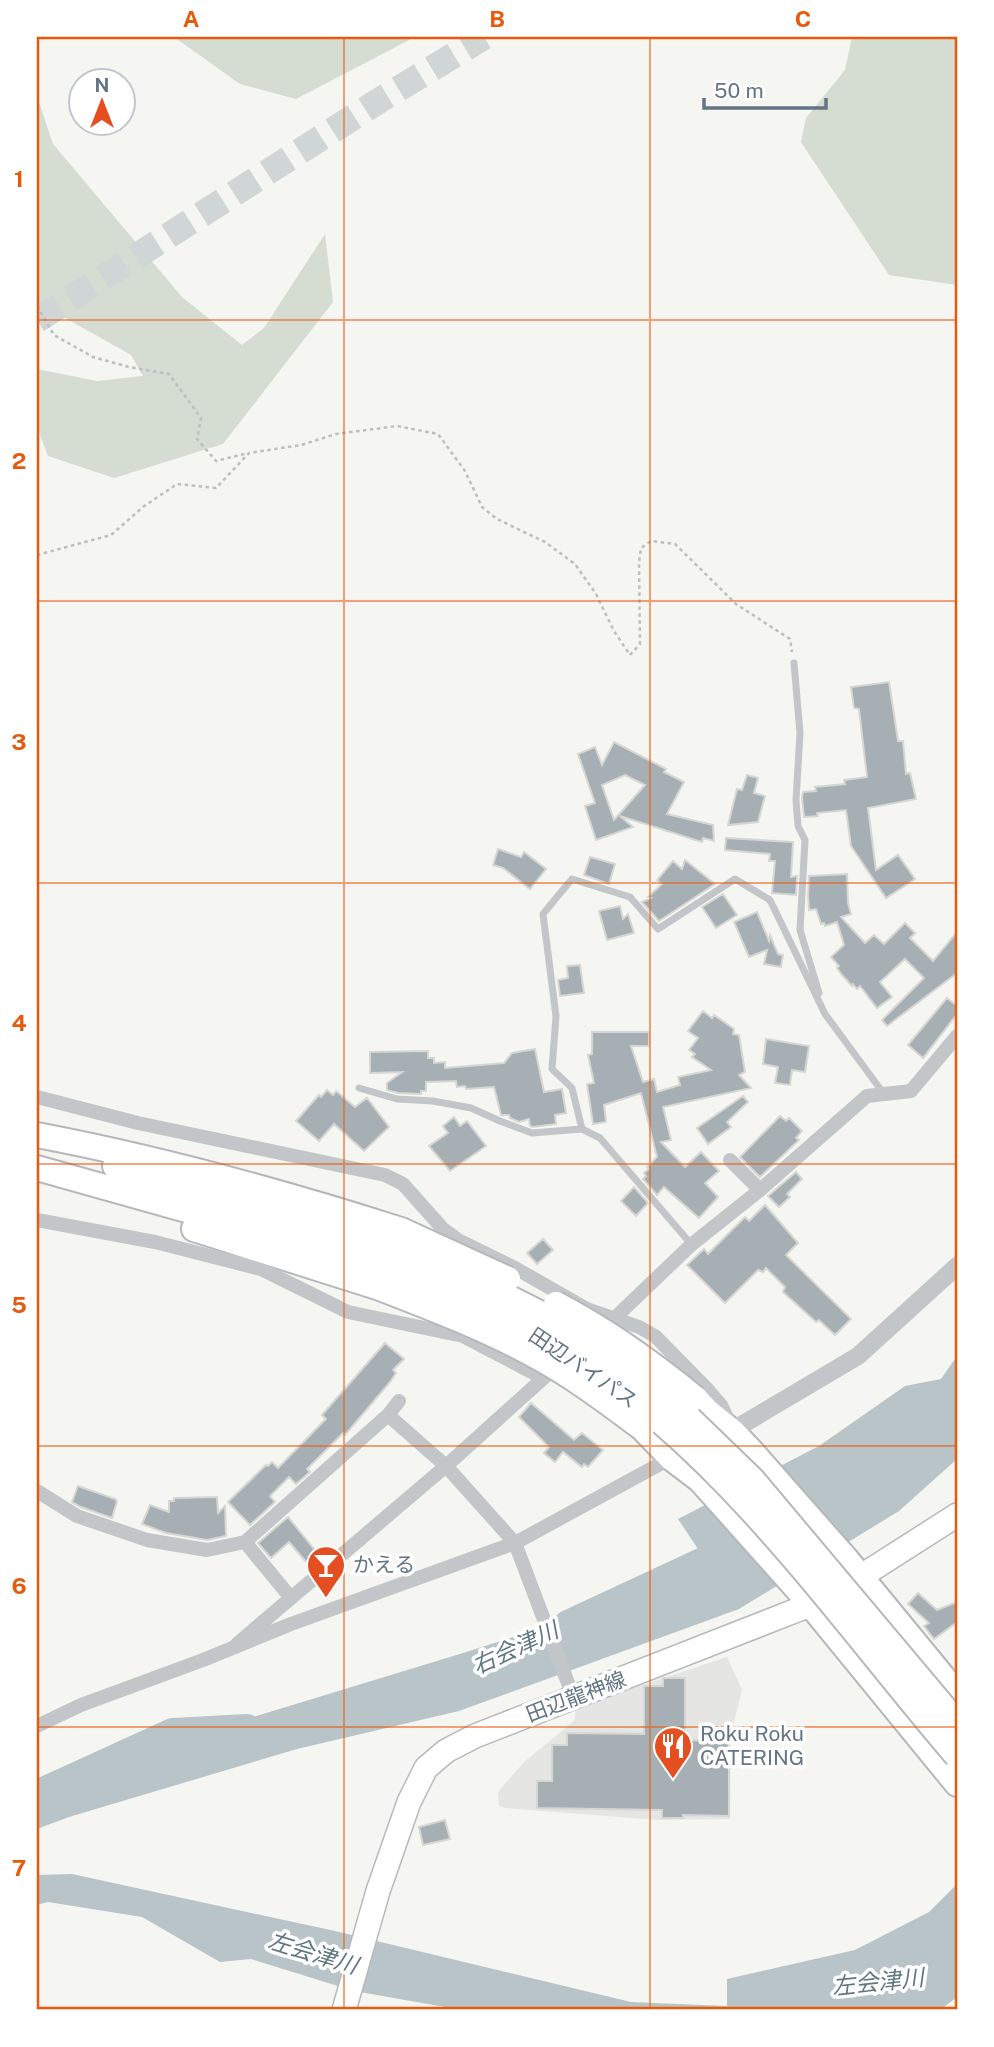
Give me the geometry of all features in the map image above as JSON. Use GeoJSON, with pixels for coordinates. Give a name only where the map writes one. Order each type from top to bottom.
{"type":"FeatureCollection","features":[{"type":"Feature","properties":{"kind":"highway"},"geometry":{"type":"LineString","coordinates":[[37,1135],[207,1172],[288,1194],[390,1260],[460,1320],[530,1353],[589,1388],[642,1428],[671,1458],[700,1480],[947,1758],[957,1784]]}},
{"type":"Feature","properties":{"kind":"highway","name":"田辺バイパス"},"geometry":{"type":"LineString","coordinates":[[37,1145],[390,1260],[490,1288],[561,1324],[628,1368],[690,1419],[752,1479],[957,1723]]}},
{"type":"Feature","properties":{"kind":"highway","name":"田辺バイパス"},"geometry":{"type":"LineString","coordinates":[[37,1168],[272,1234],[390,1260],[551,1342],[616,1386],[678,1436],[750,1508],[947,1758]]}},
{"type":"Feature","properties":{"kind":"highway"},"geometry":{"type":"LineString","coordinates":[[37,1178],[390,1260],[497,1274],[584,1319],[656,1367],[733,1432],[853,1568],[957,1694]]}},
{"type":"Feature","properties":{"kind":"main road","name":"田辺龍神線"},"geometry":{"type":"LineString","coordinates":[[344,2010],[409,1802],[426,1768],[446,1751],[571,1691],[805,1599],[853,1568],[957,1515]]}},
{"type":"Feature","properties":{"kind":"street"},"geometry":{"type":"LineString","coordinates":[[237,1644],[446,1466],[543,1378],[615,1319],[691,1245],[760,1190],[867,1096],[911,1091],[957,1036]]}},
{"type":"Feature","properties":{"kind":"street"},"geometry":{"type":"LineString","coordinates":[[37,1097],[138,1123],[385,1175],[403,1184],[443,1229],[458,1240],[515,1268],[587,1309],[639,1327],[655,1336],[721,1405],[733,1432]]}},
{"type":"Feature","properties":{"kind":"street"},"geometry":{"type":"LineString","coordinates":[[730,1160],[760,1190]]}},
{"type":"Feature","properties":{"kind":"street"},"geometry":{"type":"LineString","coordinates":[[37,1220],[155,1242],[261,1269],[348,1312],[463,1336],[543,1378]]}},
{"type":"Feature","properties":{"kind":"street"},"geometry":{"type":"LineString","coordinates":[[37,1726],[81,1705],[411,1579],[517,1549],[671,1458],[733,1432],[858,1356],[957,1267]]}},
{"type":"Feature","properties":{"kind":"street"},"geometry":{"type":"LineString","coordinates":[[37,1490],[77,1516],[147,1540],[207,1550],[245,1542],[388,1415],[399,1401]]}},
{"type":"Feature","properties":{"kind":"street"},"geometry":{"type":"LineString","coordinates":[[388,1415],[446,1466],[517,1549],[571,1691]]}},
{"type":"Feature","properties":{"kind":"street"},"geometry":{"type":"LineString","coordinates":[[245,1542],[291,1598]]}},
{"type":"Feature","properties":{"kind":"lane"},"geometry":{"type":"LineString","coordinates":[[794,663],[800,733],[796,800],[798,826],[805,840],[800,930],[825,1014]]}},
{"type":"Feature","properties":{"kind":"lane"},"geometry":{"type":"LineString","coordinates":[[582,1129],[572,1088],[552,1069],[556,1016],[543,914],[572,879],[629,897],[658,929],[735,879],[770,900],[825,1014],[884,1094]]}},
{"type":"Feature","properties":{"kind":"lane"},"geometry":{"type":"LineString","coordinates":[[359,1088],[397,1099],[433,1101],[471,1108],[532,1133],[582,1129],[600,1138],[691,1245]]}},
{"type":"Feature","properties":{"kind":"path"},"geometry":{"type":"LineString","coordinates":[[37,306],[54,335],[93,356],[130,367],[169,374],[201,418],[197,439],[216,461],[336,434],[397,426],[438,434],[464,471],[482,507],[497,519],[545,542],[575,564],[596,594],[614,631],[630,655],[640,644],[641,548],[652,541],[675,544],[736,604],[790,639],[794,663]]}},
{"type":"Feature","properties":{"kind":"path"},"geometry":{"type":"LineString","coordinates":[[37,555],[111,535],[177,484],[216,488],[249,453]]}},
{"type":"Feature","properties":{"kind":"shaded area"},"geometry":{"type":"Polygon","coordinates":[[[174,37],[415,37],[296,99],[240,84],[174,37]]]}},
{"type":"Feature","properties":{"kind":"shaded area"},"geometry":{"type":"Polygon","coordinates":[[[852,37],[957,37],[957,285],[889,275],[801,142],[806,118],[845,70],[852,37]]]}},
{"type":"Feature","properties":{"kind":"shaded area"},"geometry":{"type":"Polygon","coordinates":[[[37,96],[53,144],[182,297],[242,345],[264,328],[325,234],[333,302],[223,444],[114,478],[48,456],[37,427],[37,369],[97,381],[143,376],[131,355],[37,302],[37,96]]]}},
{"type":"Feature","properties":{"kind":"shaded area"},"geometry":{"type":"Polygon","coordinates":[[[727,1657],[742,1690],[731,1734],[730,1819],[658,1820],[499,1806],[498,1792],[524,1762],[574,1721],[577,1706],[727,1657]]]}},
{"type":"Feature","properties":{"kind":"water"},"geometry":{"type":"Polygon","coordinates":[[[957,1356],[957,1459],[899,1511],[739,1609],[459,1711],[297,1749],[37,1829],[37,1783],[714,1573],[678,1519],[819,1446],[905,1386],[941,1379],[957,1356]]]}},
{"type":"Feature","properties":{"kind":"water","name":"左会津川"},"geometry":{"type":"Polygon","coordinates":[[[72,1874],[335,1931],[631,2002],[727,2006],[727,1979],[855,1950],[929,1912],[957,1884],[957,1997],[940,2010],[462,2010],[354,1991],[251,1959],[220,1962],[142,1917],[48,1902],[37,1905],[37,1875],[72,1874]]]}},
{"type":"Feature","properties":{"kind":"building"},"geometry":{"type":"Polygon","coordinates":[[[889,682],[898,741],[903,741],[906,774],[910,773],[916,799],[868,808],[876,870],[898,855],[915,879],[886,898],[851,846],[846,810],[804,817],[802,797],[803,792],[816,791],[815,787],[845,784],[844,780],[867,777],[859,709],[854,708],[851,687],[889,682]]]}},
{"type":"Feature","properties":{"kind":"building"},"geometry":{"type":"Polygon","coordinates":[[[614,742],[666,769],[664,772],[684,782],[667,814],[713,825],[714,841],[703,838],[702,842],[620,816],[633,827],[596,840],[585,806],[595,803],[578,754],[595,747],[602,765],[614,742]],[[625,775],[602,785],[614,820],[645,785],[625,775]]]}},
{"type":"Feature","properties":{"kind":"building"},"geometry":{"type":"Polygon","coordinates":[[[747,775],[758,778],[754,793],[765,796],[758,822],[728,825],[737,789],[742,790],[747,775]]]}},
{"type":"Feature","properties":{"kind":"building"},"geometry":{"type":"Polygon","coordinates":[[[726,838],[793,842],[791,877],[797,876],[796,895],[772,893],[775,861],[769,861],[770,854],[725,850],[726,838]]]}},
{"type":"Feature","properties":{"kind":"building"},"geometry":{"type":"Polygon","coordinates":[[[498,849],[521,857],[524,852],[546,869],[530,889],[503,868],[493,865],[498,849]]]}},
{"type":"Feature","properties":{"kind":"building"},"geometry":{"type":"Polygon","coordinates":[[[590,857],[615,864],[609,884],[584,875],[590,857]]]}},
{"type":"Feature","properties":{"kind":"building"},"geometry":{"type":"Polygon","coordinates":[[[685,860],[715,884],[659,921],[642,902],[651,898],[648,897],[662,884],[657,880],[673,861],[682,869],[685,860]]]}},
{"type":"Feature","properties":{"kind":"building"},"geometry":{"type":"Polygon","coordinates":[[[847,874],[851,914],[841,917],[865,943],[874,935],[884,944],[905,923],[915,933],[910,938],[933,961],[957,932],[957,973],[887,1026],[882,1020],[924,978],[905,959],[880,982],[892,997],[877,1008],[860,986],[857,989],[853,984],[852,986],[842,975],[837,968],[839,966],[831,957],[844,945],[837,922],[825,926],[824,923],[821,924],[816,909],[809,910],[808,896],[809,876],[847,874]]]}},
{"type":"Feature","properties":{"kind":"building"},"geometry":{"type":"Polygon","coordinates":[[[723,894],[737,915],[716,928],[702,907],[723,894]]]}},
{"type":"Feature","properties":{"kind":"building"},"geometry":{"type":"Polygon","coordinates":[[[620,906],[623,919],[628,914],[634,933],[607,940],[599,911],[620,906]]]}},
{"type":"Feature","properties":{"kind":"building"},"geometry":{"type":"Polygon","coordinates":[[[757,912],[769,941],[770,935],[778,954],[783,955],[781,967],[764,964],[767,950],[749,957],[734,922],[757,912]]]}},
{"type":"Feature","properties":{"kind":"building"},"geometry":{"type":"Polygon","coordinates":[[[580,965],[584,993],[560,996],[558,980],[568,978],[567,966],[580,965]]]}},
{"type":"Feature","properties":{"kind":"building"},"geometry":{"type":"Polygon","coordinates":[[[947,998],[957,1006],[957,1014],[923,1058],[908,1045],[947,998]]]}},
{"type":"Feature","properties":{"kind":"building"},"geometry":{"type":"Polygon","coordinates":[[[703,1011],[712,1018],[714,1015],[734,1029],[733,1034],[739,1035],[745,1072],[739,1075],[751,1088],[663,1107],[671,1140],[661,1142],[685,1167],[701,1152],[719,1171],[705,1183],[718,1197],[699,1218],[664,1187],[657,1195],[643,1179],[646,1176],[644,1173],[649,1169],[647,1167],[657,1157],[641,1093],[604,1105],[606,1122],[593,1124],[587,1084],[594,1083],[588,1055],[592,1054],[592,1032],[649,1032],[649,1046],[631,1046],[643,1082],[654,1079],[657,1092],[680,1085],[678,1077],[711,1070],[692,1057],[695,1054],[689,1050],[698,1038],[688,1031],[703,1011]]]}},
{"type":"Feature","properties":{"kind":"building"},"geometry":{"type":"Polygon","coordinates":[[[766,1039],[809,1046],[805,1072],[792,1070],[790,1085],[775,1083],[778,1067],[763,1064],[766,1039]]]}},
{"type":"Feature","properties":{"kind":"building"},"geometry":{"type":"Polygon","coordinates":[[[535,1049],[544,1092],[562,1089],[566,1113],[555,1115],[556,1124],[533,1127],[530,1126],[529,1119],[519,1122],[509,1115],[501,1115],[494,1087],[466,1089],[465,1086],[457,1087],[456,1081],[426,1082],[426,1091],[421,1091],[421,1094],[398,1093],[387,1090],[387,1083],[402,1072],[370,1073],[370,1052],[428,1051],[428,1058],[434,1058],[434,1063],[445,1062],[445,1068],[504,1063],[512,1053],[535,1049]]]}},
{"type":"Feature","properties":{"kind":"building"},"geometry":{"type":"Polygon","coordinates":[[[327,1090],[333,1095],[336,1091],[355,1107],[367,1098],[389,1127],[364,1151],[334,1124],[319,1141],[296,1121],[319,1095],[321,1097],[327,1090]]]}},
{"type":"Feature","properties":{"kind":"building"},"geometry":{"type":"Polygon","coordinates":[[[743,1096],[748,1102],[727,1122],[731,1127],[708,1144],[697,1128],[743,1096]]]}},
{"type":"Feature","properties":{"kind":"building"},"geometry":{"type":"Polygon","coordinates":[[[780,1116],[786,1121],[789,1118],[802,1131],[796,1138],[799,1140],[760,1177],[740,1157],[780,1116]]]}},
{"type":"Feature","properties":{"kind":"building"},"geometry":{"type":"Polygon","coordinates":[[[454,1117],[460,1126],[467,1121],[486,1146],[450,1171],[429,1146],[448,1133],[443,1126],[454,1117]]]}},
{"type":"Feature","properties":{"kind":"building"},"geometry":{"type":"Polygon","coordinates":[[[796,1172],[802,1179],[787,1194],[790,1197],[779,1207],[768,1196],[796,1172]]]}},
{"type":"Feature","properties":{"kind":"building"},"geometry":{"type":"Polygon","coordinates":[[[634,1187],[648,1203],[636,1216],[621,1201],[634,1187]]]}},
{"type":"Feature","properties":{"kind":"building"},"geometry":{"type":"Polygon","coordinates":[[[765,1205],[798,1243],[786,1255],[851,1319],[835,1335],[783,1292],[785,1287],[766,1268],[763,1272],[758,1270],[725,1303],[687,1265],[704,1249],[708,1254],[745,1217],[749,1221],[765,1205]]]}},
{"type":"Feature","properties":{"kind":"building"},"geometry":{"type":"Polygon","coordinates":[[[543,1239],[553,1250],[537,1264],[527,1253],[543,1239]]]}},
{"type":"Feature","properties":{"kind":"building"},"geometry":{"type":"Polygon","coordinates":[[[385,1343],[404,1359],[393,1370],[396,1373],[390,1382],[345,1435],[343,1433],[307,1469],[310,1472],[296,1484],[289,1477],[270,1496],[275,1502],[250,1525],[228,1502],[266,1465],[272,1462],[278,1468],[326,1419],[322,1415],[385,1343]]]}},
{"type":"Feature","properties":{"kind":"building"},"geometry":{"type":"Polygon","coordinates":[[[531,1403],[574,1440],[582,1433],[603,1450],[588,1467],[584,1464],[582,1467],[563,1452],[555,1462],[544,1453],[549,1447],[519,1417],[531,1403]]]}},
{"type":"Feature","properties":{"kind":"building"},"geometry":{"type":"Polygon","coordinates":[[[78,1486],[115,1499],[117,1501],[112,1518],[72,1502],[78,1486]]]}},
{"type":"Feature","properties":{"kind":"building"},"geometry":{"type":"Polygon","coordinates":[[[217,1497],[218,1513],[225,1506],[226,1536],[207,1540],[166,1533],[142,1524],[150,1505],[169,1512],[169,1501],[174,1501],[174,1498],[217,1497]]]}},
{"type":"Feature","properties":{"kind":"building"},"geometry":{"type":"Polygon","coordinates":[[[288,1517],[319,1555],[308,1564],[289,1542],[271,1558],[258,1543],[288,1517]]]}},
{"type":"Feature","properties":{"kind":"building"},"geometry":{"type":"Polygon","coordinates":[[[918,1593],[937,1610],[957,1602],[957,1622],[934,1639],[924,1626],[929,1623],[908,1604],[918,1593]]]}},
{"type":"Feature","properties":{"kind":"building"},"geometry":{"type":"Polygon","coordinates":[[[663,1678],[685,1678],[685,1740],[729,1741],[729,1816],[683,1815],[683,1818],[662,1818],[662,1810],[537,1808],[537,1781],[552,1781],[552,1745],[567,1745],[567,1733],[644,1734],[644,1686],[663,1686],[663,1678]]]}},
{"type":"Feature","properties":{"kind":"building"},"geometry":{"type":"Polygon","coordinates":[[[445,1820],[450,1839],[423,1845],[419,1827],[445,1820]]]}},
{"type":"Feature","properties":{"kind":"waterway","name":"右会津川"},"geometry":{"type":"LineString","coordinates":[[568,1625],[742,1544]]}},
{"type":"Feature","properties":{"kind":"waterway","name":"右会津川"},"geometry":{"type":"LineString","coordinates":[[37,1795],[173,1733],[247,1729]]}},
{"type":"Feature","properties":{"kind":"tunnel"},"geometry":{"type":"LineString","coordinates":[[37,320],[380,100],[484,37]]}},
{"type":"Feature","properties":{"kind":"place","name":"かえる"},"geometry":{"type":"Point","coordinates":[326,1599]}},
{"type":"Feature","properties":{"kind":"place","name":"Roku Roku CATERING"},"geometry":{"type":"Point","coordinates":[673,1780]}}]}
